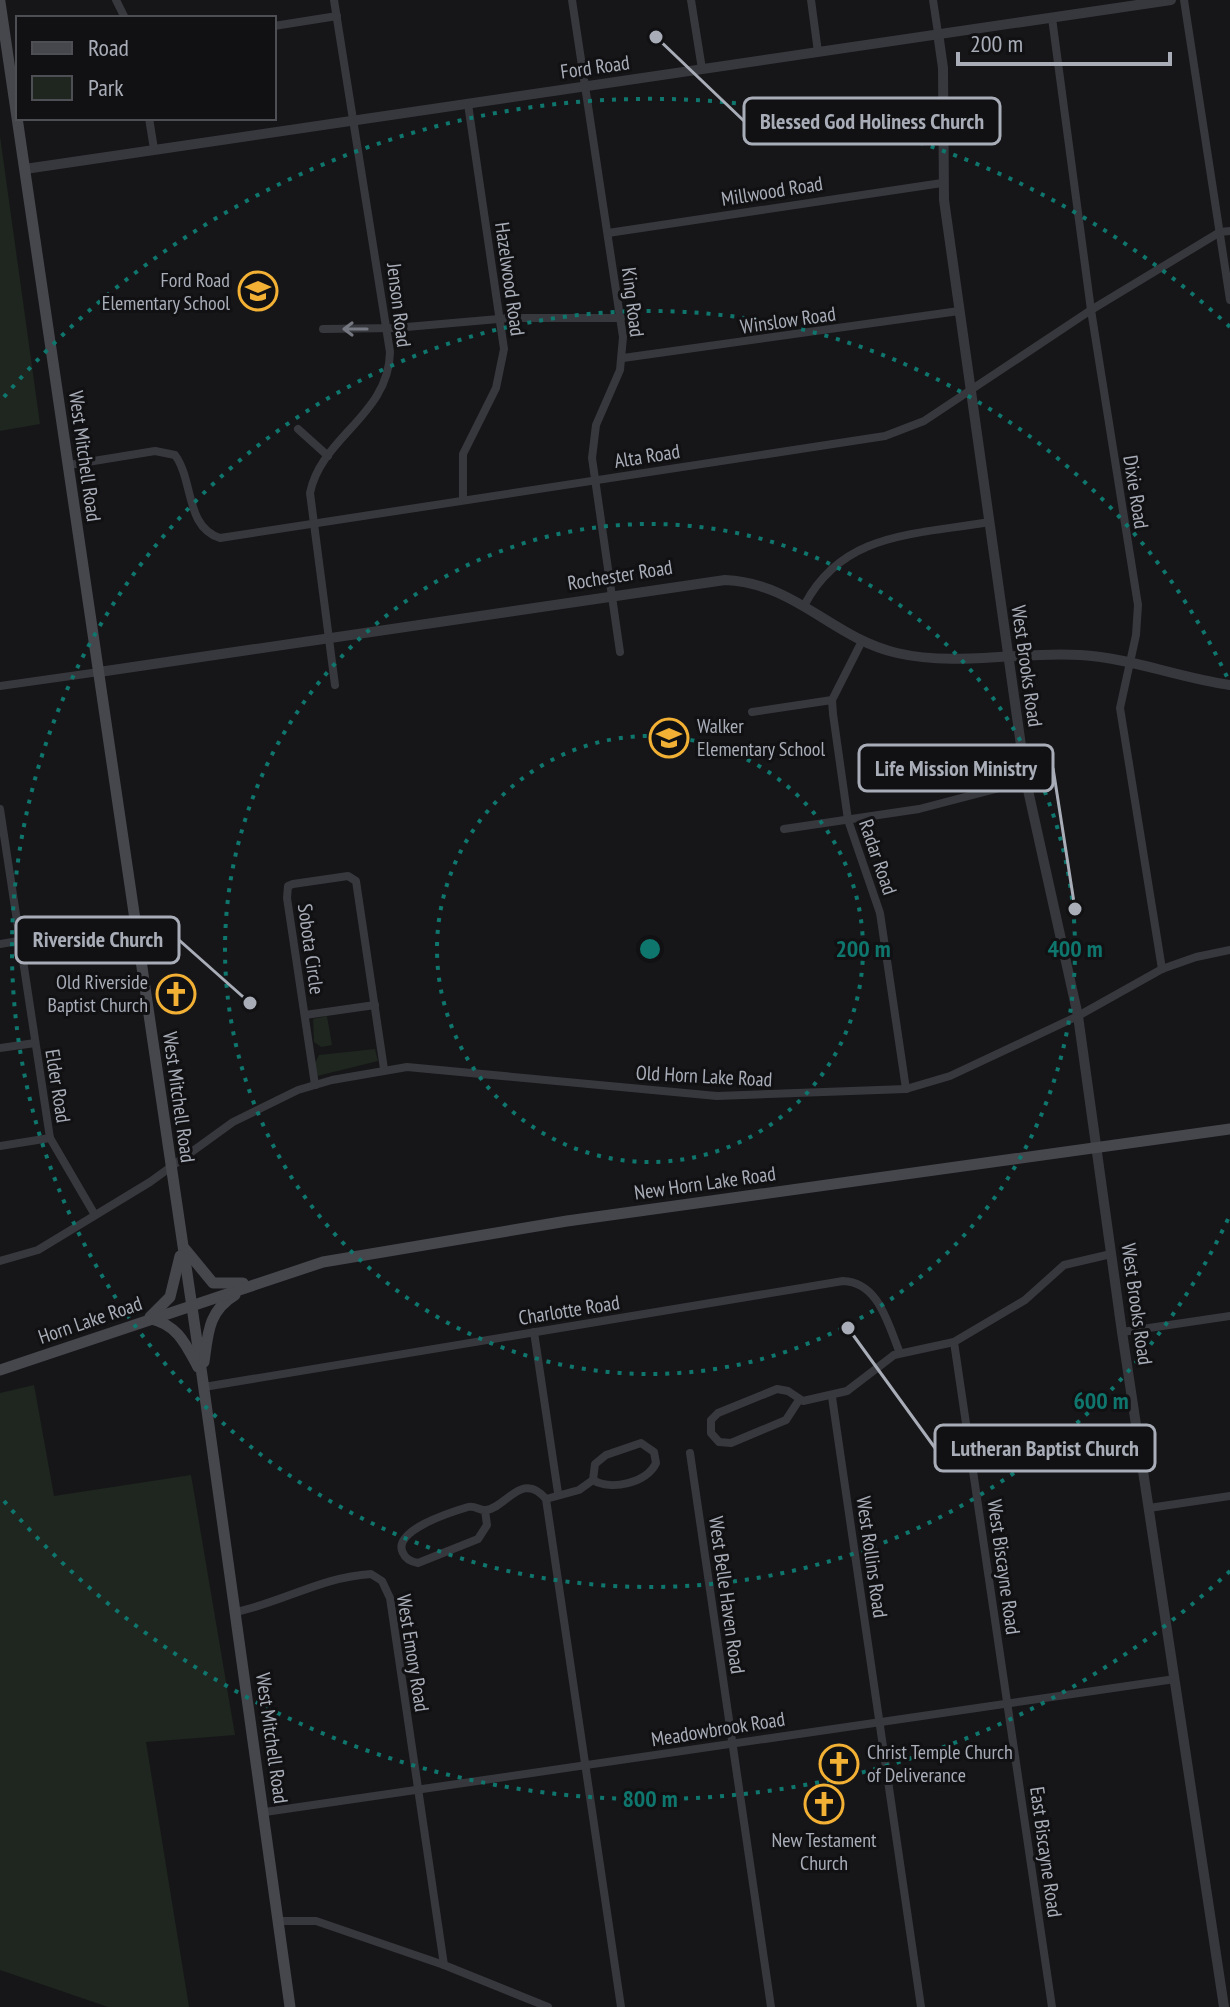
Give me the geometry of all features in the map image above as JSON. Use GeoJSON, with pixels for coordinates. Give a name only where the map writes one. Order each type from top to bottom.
{"type":"FeatureCollection","features":[{"type":"Feature","properties":{"kind":"main road","name":"West Mitchell Road"},"geometry":{"type":"LineString","coordinates":[[0,2],[16,109]]}},
{"type":"Feature","properties":{"kind":"main road","name":"West Mitchell Road"},"geometry":{"type":"LineString","coordinates":[[18,120],[203,1381],[290,2007]]}},
{"type":"Feature","properties":{"kind":"main road","name":"New Horn Lake Road"},"geometry":{"type":"LineString","coordinates":[[191,1305],[323,1262],[449,1240],[1230,1129]]}},
{"type":"Feature","properties":{"kind":"main road"},"geometry":{"type":"LineString","coordinates":[[182,1243],[196,1266],[213,1283],[256,1283]]}},
{"type":"Feature","properties":{"kind":"main road"},"geometry":{"type":"LineString","coordinates":[[148,1319],[173,1292],[182,1243]]}},
{"type":"Feature","properties":{"kind":"main road"},"geometry":{"type":"LineString","coordinates":[[203,1381],[214,1313],[221,1303],[256,1283]]}},
{"type":"Feature","properties":{"kind":"main road","name":"Horn Lake Road"},"geometry":{"type":"LineString","coordinates":[[0,1370],[191,1305]]}},
{"type":"Feature","properties":{"kind":"main road"},"geometry":{"type":"LineString","coordinates":[[148,1319],[163,1322],[180,1335],[203,1381]]}},
{"type":"Feature","properties":{"kind":"street","name":"Jenson Road"},"geometry":{"type":"LineString","coordinates":[[334,0],[356,119],[390,357],[383,387],[372,406],[328,456],[311,488],[311,522],[335,685]]}},
{"type":"Feature","properties":{"kind":"street","name":"King Road"},"geometry":{"type":"LineString","coordinates":[[572,0],[621,318],[623,358],[594,433],[594,480],[620,652]]}},
{"type":"Feature","properties":{"kind":"street"},"geometry":{"type":"LineString","coordinates":[[691,0],[702,69]]}},
{"type":"Feature","properties":{"kind":"street"},"geometry":{"type":"LineString","coordinates":[[811,0],[818,52]]}},
{"type":"Feature","properties":{"kind":"street"},"geometry":{"type":"LineString","coordinates":[[933,0],[938,33]]}},
{"type":"Feature","properties":{"kind":"street","name":"Ford Road"},"geometry":{"type":"LineString","coordinates":[[25,169],[1171,0]]}},
{"type":"Feature","properties":{"kind":"street"},"geometry":{"type":"LineString","coordinates":[[1184,0],[1225,231],[1230,300]]}},
{"type":"Feature","properties":{"kind":"street"},"geometry":{"type":"LineString","coordinates":[[276,26],[337,16]]}},
{"type":"Feature","properties":{"kind":"street","name":"Dixie Road"},"geometry":{"type":"LineString","coordinates":[[1052,18],[1091,310],[1138,605],[1120,708],[1162,969]]}},
{"type":"Feature","properties":{"kind":"street","name":"West Brooks Road"},"geometry":{"type":"LineString","coordinates":[[938,33],[943,68],[942,183],[1008,658],[1026,781],[1078,1016],[1122,1332],[1224,2007]]}},
{"type":"Feature","properties":{"kind":"street","name":"Hazelwood Road"},"geometry":{"type":"LineString","coordinates":[[463,499],[463,454],[496,388],[504,349],[468,104]]}},
{"type":"Feature","properties":{"kind":"street"},"geometry":{"type":"LineString","coordinates":[[149,120],[154,149]]}},
{"type":"Feature","properties":{"kind":"street","name":"Millwood Road"},"geometry":{"type":"LineString","coordinates":[[608,233],[942,183]]}},
{"type":"Feature","properties":{"kind":"street","name":"Alta Road"},"geometry":{"type":"LineString","coordinates":[[69,465],[155,451],[175,455],[185,468],[198,523],[209,534],[220,538],[885,436],[924,421],[1091,310],[1225,231]]}},
{"type":"Feature","properties":{"kind":"street","name":"Winslow Road"},"geometry":{"type":"LineString","coordinates":[[623,358],[959,311]]}},
{"type":"Feature","properties":{"kind":"street"},"geometry":{"type":"LineString","coordinates":[[323,329],[388,328],[501,319],[621,318]]}},
{"type":"Feature","properties":{"kind":"street"},"geometry":{"type":"LineString","coordinates":[[298,429],[328,456]]}},
{"type":"Feature","properties":{"kind":"street"},"geometry":{"type":"LineString","coordinates":[[805,604],[832,566],[860,548],[989,522]]}},
{"type":"Feature","properties":{"kind":"street","name":"Rochester Road"},"geometry":{"type":"LineString","coordinates":[[0,686],[725,580],[768,587],[805,604],[862,641],[918,657],[1080,655],[1230,685]]}},
{"type":"Feature","properties":{"kind":"street"},"geometry":{"type":"LineString","coordinates":[[752,712],[832,700],[862,641]]}},
{"type":"Feature","properties":{"kind":"street","name":"Radar Road"},"geometry":{"type":"LineString","coordinates":[[832,700],[848,820],[880,913],[906,1089]]}},
{"type":"Feature","properties":{"kind":"street"},"geometry":{"type":"LineString","coordinates":[[784,829],[919,809],[1026,781]]}},
{"type":"Feature","properties":{"kind":"street","name":"Elder Road"},"geometry":{"type":"LineString","coordinates":[[0,809],[50,1138],[95,1215]]}},
{"type":"Feature","properties":{"kind":"street","name":"Sobota Circle"},"geometry":{"type":"LineString","coordinates":[[315,1085],[288,886],[348,876],[354,878],[384,1069]]}},
{"type":"Feature","properties":{"kind":"street"},"geometry":{"type":"LineString","coordinates":[[0,944],[19,938],[135,921]]}},
{"type":"Feature","properties":{"kind":"street","name":"Old Horn Lake Road"},"geometry":{"type":"LineString","coordinates":[[0,1261],[35,1251],[171,1167],[233,1122],[315,1085],[384,1069],[419,1067],[555,1084],[717,1096],[906,1089],[928,1085],[1078,1016],[1162,969],[1196,957],[1230,950]]}},
{"type":"Feature","properties":{"kind":"street"},"geometry":{"type":"LineString","coordinates":[[305,1015],[375,1005]]}},
{"type":"Feature","properties":{"kind":"street"},"geometry":{"type":"LineString","coordinates":[[0,1048],[35,1043]]}},
{"type":"Feature","properties":{"kind":"street"},"geometry":{"type":"LineString","coordinates":[[0,1146],[50,1138]]}},
{"type":"Feature","properties":{"kind":"street"},"geometry":{"type":"LineString","coordinates":[[799,1400],[789,1418],[733,1442],[719,1442],[711,1433],[711,1420],[718,1413],[774,1390],[785,1390],[799,1400],[832,1397],[852,1388],[880,1362],[900,1353],[954,1342],[1025,1300],[1064,1265],[1111,1254]]}},
{"type":"Feature","properties":{"kind":"street","name":"Charlotte Road"},"geometry":{"type":"LineString","coordinates":[[203,1381],[848,1281],[862,1286],[876,1299],[900,1353]]}},
{"type":"Feature","properties":{"kind":"street"},"geometry":{"type":"LineString","coordinates":[[1122,1332],[1230,1316]]}},
{"type":"Feature","properties":{"kind":"street"},"geometry":{"type":"LineString","coordinates":[[534,1332],[558,1493]]}},
{"type":"Feature","properties":{"kind":"street","name":"West Biscayne Road"},"geometry":{"type":"LineString","coordinates":[[954,1342],[1008,1702]]}},
{"type":"Feature","properties":{"kind":"street","name":"West Rollins Road"},"geometry":{"type":"LineString","coordinates":[[832,1397],[921,2007]]}},
{"type":"Feature","properties":{"kind":"street"},"geometry":{"type":"LineString","coordinates":[[546,1499],[558,1493],[579,1490],[593,1480],[595,1464],[606,1455],[641,1443],[654,1452],[656,1463],[648,1474],[612,1487],[593,1480]]}},
{"type":"Feature","properties":{"kind":"street","name":"West Belle Haven Road"},"geometry":{"type":"LineString","coordinates":[[690,1453],[771,2007]]}},
{"type":"Feature","properties":{"kind":"street"},"geometry":{"type":"LineString","coordinates":[[485,1510],[487,1525],[478,1539],[418,1563],[411,1561],[402,1551],[401,1542],[408,1531],[469,1507],[485,1510],[522,1490],[537,1491],[546,1499],[621,2007]]}},
{"type":"Feature","properties":{"kind":"street"},"geometry":{"type":"LineString","coordinates":[[1149,1508],[1230,1496]]}},
{"type":"Feature","properties":{"kind":"street","name":"West Emory Road"},"geometry":{"type":"LineString","coordinates":[[236,1612],[274,1604],[326,1580],[371,1574],[382,1581],[390,1598],[444,1965]]}},
{"type":"Feature","properties":{"kind":"street","name":"Meadowbrook Road"},"geometry":{"type":"LineString","coordinates":[[265,1812],[1175,1679]]}},
{"type":"Feature","properties":{"kind":"street","name":"East Biscayne Road"},"geometry":{"type":"LineString","coordinates":[[1008,1702],[1052,2007]]}},
{"type":"Feature","properties":{"kind":"street"},"geometry":{"type":"LineString","coordinates":[[280,1921],[316,1921],[444,1965],[548,2007]]}},
{"type":"Feature","properties":{"kind":"green space"},"geometry":{"type":"Polygon","coordinates":[[[0,136],[40,424],[0,431],[0,136]]]}},
{"type":"Feature","properties":{"kind":"green space"},"geometry":{"type":"Polygon","coordinates":[[[327,1016],[332,1045],[321,1047],[314,1042],[313,1019],[327,1016]]]}},
{"type":"Feature","properties":{"kind":"green space"},"geometry":{"type":"Polygon","coordinates":[[[375,1049],[378,1061],[317,1076],[315,1063],[319,1055],[375,1049]]]}},
{"type":"Feature","properties":{"kind":"green space"},"geometry":{"type":"Polygon","coordinates":[[[34,1385],[54,1496],[191,1475],[235,1735],[146,1742],[189,2007],[108,2007],[0,1970],[0,1393],[34,1385]]]}},
{"type":"Feature","properties":{"kind":"place","name":"Blessed God Holiness Church"},"geometry":{"type":"Point","coordinates":[656,37]}},
{"type":"Feature","properties":{"kind":"place","name":"Ford Road Elementary School"},"geometry":{"type":"Point","coordinates":[258,291]}},
{"type":"Feature","properties":{"kind":"place","name":"Walker Elementary School"},"geometry":{"type":"Point","coordinates":[669,738]}},
{"type":"Feature","properties":{"kind":"place","name":"Life Mission Ministry"},"geometry":{"type":"Point","coordinates":[1075,909]}},
{"type":"Feature","properties":{"kind":"place","name":"Old Riverside Baptist Church"},"geometry":{"type":"Point","coordinates":[176,994]}},
{"type":"Feature","properties":{"kind":"place","name":"Riverside Church"},"geometry":{"type":"Point","coordinates":[250,1003]}},
{"type":"Feature","properties":{"kind":"place","name":"Lutheran Baptist Church"},"geometry":{"type":"Point","coordinates":[848,1328]}},
{"type":"Feature","properties":{"kind":"place","name":"Christ Temple Church of Deliverance"},"geometry":{"type":"Point","coordinates":[839,1764]}},
{"type":"Feature","properties":{"kind":"place","name":"New Testament Church"},"geometry":{"type":"Point","coordinates":[824,1804]}}]}
